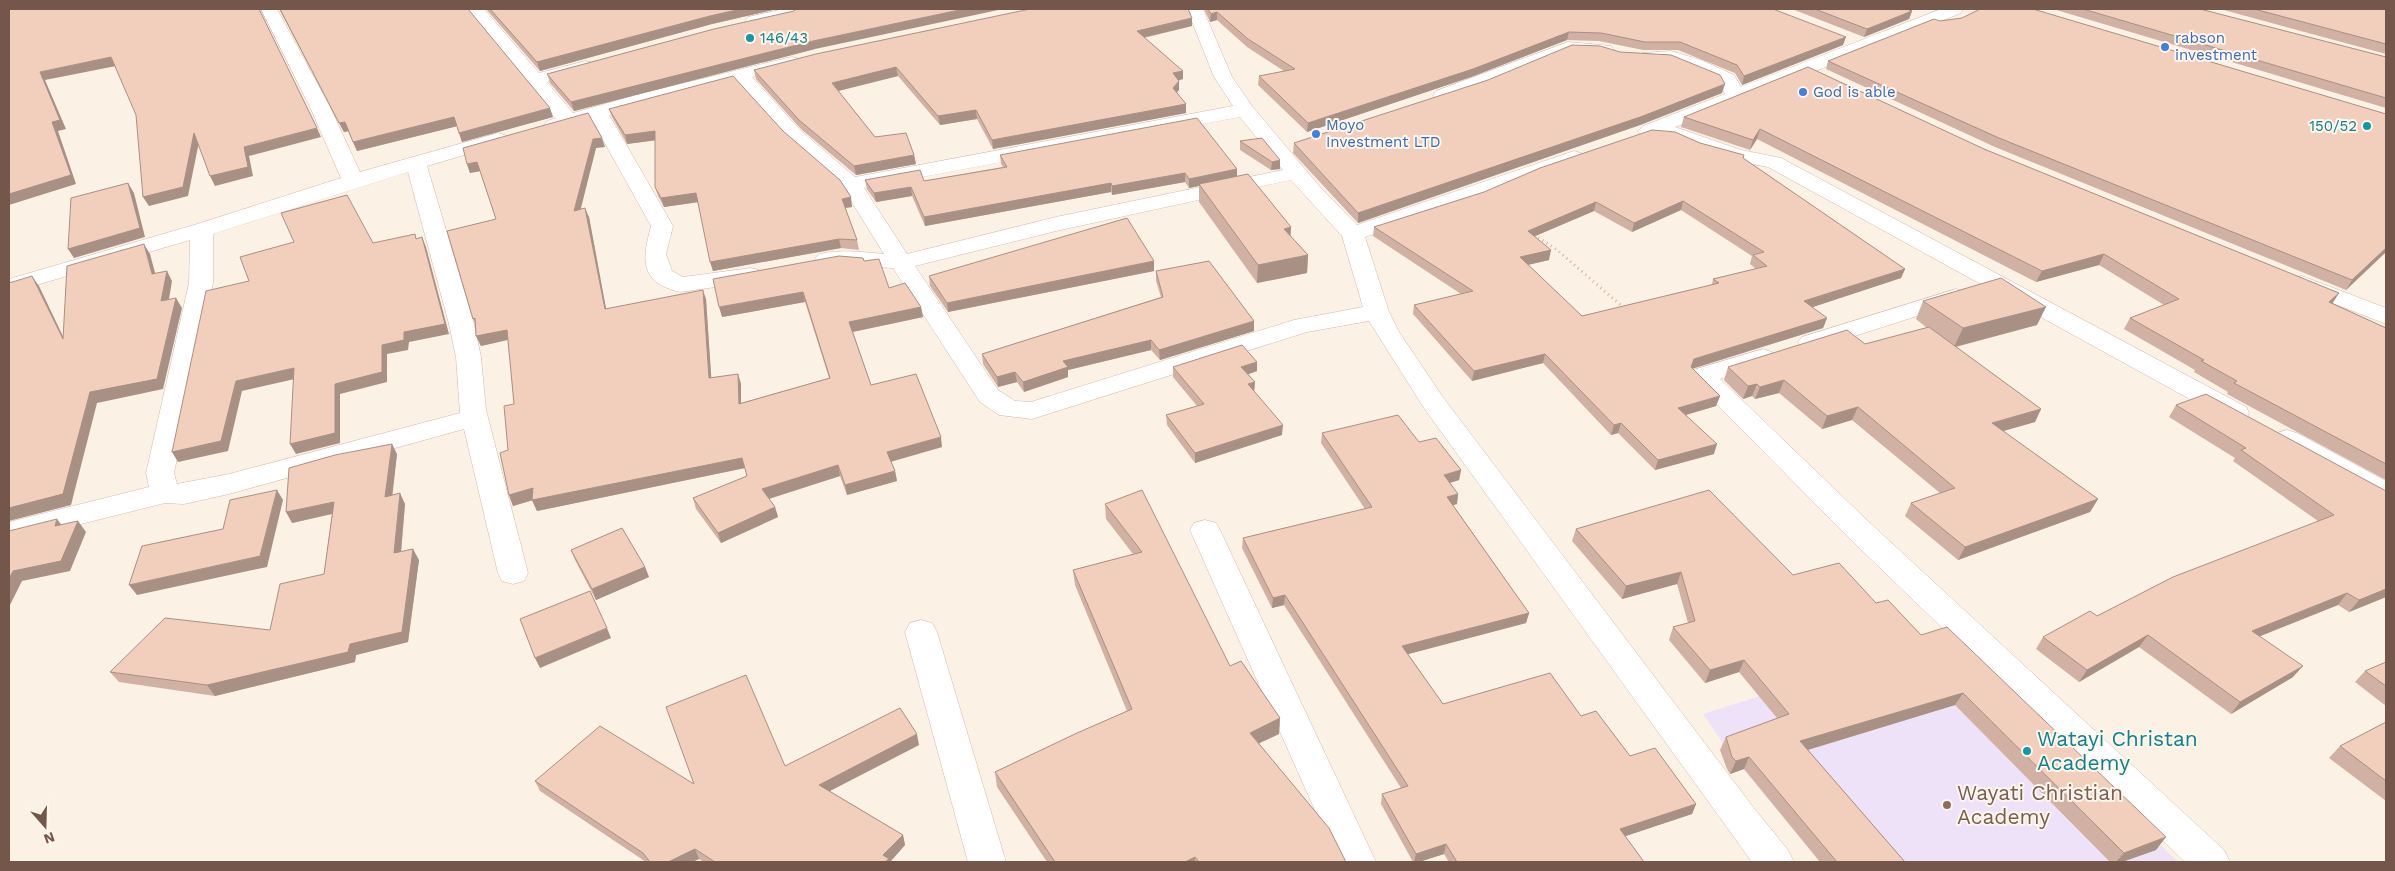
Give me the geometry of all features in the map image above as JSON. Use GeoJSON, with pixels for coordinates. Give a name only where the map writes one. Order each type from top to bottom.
{"type":"FeatureCollection","features":[{"type":"Feature","properties":{"kind":"street"},"geometry":{"type":"LineString","coordinates":[[269,9],[320,108],[353,181]]}},
{"type":"Feature","properties":{"kind":"street"},"geometry":{"type":"LineString","coordinates":[[475,9],[568,121]]}},
{"type":"Feature","properties":{"kind":"street"},"geometry":{"type":"LineString","coordinates":[[741,24],[789,13],[796,9]]}},
{"type":"Feature","properties":{"kind":"street"},"geometry":{"type":"LineString","coordinates":[[1195,9],[1223,77],[1245,110],[1287,147],[1297,173],[1353,234],[1377,312],[1386,332],[1433,402],[1734,810],[1775,862]]}},
{"type":"Feature","properties":{"kind":"street"},"geometry":{"type":"LineString","coordinates":[[1955,9],[1639,134],[1677,133],[1705,146],[1738,156],[1774,162],[1996,284],[2261,426],[2327,458],[2386,492]]}},
{"type":"Feature","properties":{"kind":"street"},"geometry":{"type":"LineString","coordinates":[[1846,37],[1864,45]]}},
{"type":"Feature","properties":{"kind":"street"},"geometry":{"type":"LineString","coordinates":[[1424,101],[1479,83],[1568,47],[1599,48],[1623,55],[1671,56],[1695,64],[1727,80],[1736,97]]}},
{"type":"Feature","properties":{"kind":"street"},"geometry":{"type":"LineString","coordinates":[[9,286],[202,230],[353,181],[523,133],[806,58]]}},
{"type":"Feature","properties":{"kind":"street"},"geometry":{"type":"LineString","coordinates":[[534,80],[599,62]]}},
{"type":"Feature","properties":{"kind":"street"},"geometry":{"type":"LineString","coordinates":[[1805,68],[1831,80]]}},
{"type":"Feature","properties":{"kind":"street"},"geometry":{"type":"LineString","coordinates":[[740,76],[793,134],[851,184],[990,396],[1008,409],[1032,411],[1303,325],[1377,312]]}},
{"type":"Feature","properties":{"kind":"street"},"geometry":{"type":"LineString","coordinates":[[851,184],[916,170],[1245,110]]}},
{"type":"Feature","properties":{"kind":"street"},"geometry":{"type":"LineString","coordinates":[[598,113],[662,226],[655,254],[660,275],[680,285],[774,270]]}},
{"type":"Feature","properties":{"kind":"street"},"geometry":{"type":"LineString","coordinates":[[1353,234],[1474,194],[1531,171],[1595,150]]}},
{"type":"Feature","properties":{"kind":"street"},"geometry":{"type":"LineString","coordinates":[[416,163],[443,251],[467,349],[473,418],[478,430],[513,573]]}},
{"type":"Feature","properties":{"kind":"street"},"geometry":{"type":"LineString","coordinates":[[803,264],[841,257],[902,262],[1056,224],[1297,173]]}},
{"type":"Feature","properties":{"kind":"street"},"geometry":{"type":"LineString","coordinates":[[165,493],[160,473],[201,283],[202,230]]}},
{"type":"Feature","properties":{"kind":"street"},"geometry":{"type":"LineString","coordinates":[[2283,275],[2386,316]]}},
{"type":"Feature","properties":{"kind":"street"},"geometry":{"type":"LineString","coordinates":[[1996,284],[1702,376],[1859,530],[2211,862]]}},
{"type":"Feature","properties":{"kind":"street"},"geometry":{"type":"LineString","coordinates":[[9,532],[165,493],[184,494],[229,484],[473,418]]}},
{"type":"Feature","properties":{"kind":"street"},"geometry":{"type":"LineString","coordinates":[[1204,530],[1357,862]]}},
{"type":"Feature","properties":{"kind":"street"},"geometry":{"type":"LineString","coordinates":[[921,632],[987,862]]}},
{"type":"Feature","properties":{"kind":"path"},"geometry":{"type":"LineString","coordinates":[[1533,234],[1556,249],[1627,310]]}},
{"type":"Feature","properties":{"kind":"shaded area","name":"Wayati Christian Academy"},"geometry":{"type":"Polygon","coordinates":[[[1951,636],[2178,862],[1820,862],[1726,748],[1703,714],[1951,636]]]}},
{"type":"Feature","properties":{"kind":"building"},"geometry":{"type":"Polygon","coordinates":[[[9,9],[259,9],[317,128],[244,147],[248,167],[210,176],[194,133],[183,187],[143,197],[136,115],[111,57],[40,72],[60,120],[52,122],[71,175],[9,194],[9,9]]]}},
{"type":"Feature","properties":{"kind":"building"},"geometry":{"type":"Polygon","coordinates":[[[280,9],[468,9],[550,108],[459,133],[454,117],[353,142],[345,122],[339,123],[280,9]]]}},
{"type":"Feature","properties":{"kind":"building"},"geometry":{"type":"Polygon","coordinates":[[[490,9],[741,9],[537,62],[490,9]]]}},
{"type":"Feature","properties":{"kind":"building"},"geometry":{"type":"Polygon","coordinates":[[[796,9],[964,9],[813,41],[571,102],[547,74],[714,29],[794,11],[796,9]]]}},
{"type":"Feature","properties":{"kind":"building"},"geometry":{"type":"Polygon","coordinates":[[[1030,9],[1188,9],[1192,18],[1137,31],[1183,71],[1173,73],[1179,81],[1173,88],[1186,104],[992,140],[976,110],[938,116],[896,67],[832,83],[875,137],[906,133],[914,155],[854,166],[799,120],[754,70],[816,54],[1030,9]]]}},
{"type":"Feature","properties":{"kind":"building"},"geometry":{"type":"Polygon","coordinates":[[[1208,9],[1773,9],[1846,37],[1744,76],[1737,65],[1680,42],[1645,42],[1601,33],[1569,32],[1473,69],[1308,123],[1259,76],[1295,69],[1248,39],[1217,12],[1211,14],[1208,9]]]}},
{"type":"Feature","properties":{"kind":"building"},"geometry":{"type":"Polygon","coordinates":[[[1815,9],[1906,9],[1912,11],[1867,29],[1815,9]]]}},
{"type":"Feature","properties":{"kind":"building"},"geometry":{"type":"Polygon","coordinates":[[[1980,9],[2033,9],[2386,114],[2386,248],[2352,280],[1999,138],[1828,61],[1934,19],[1940,21],[1962,18],[1980,9]]]}},
{"type":"Feature","properties":{"kind":"building"},"geometry":{"type":"Polygon","coordinates":[[[2083,9],[2200,9],[2386,57],[2386,98],[2083,9]]]}},
{"type":"Feature","properties":{"kind":"building"},"geometry":{"type":"Polygon","coordinates":[[[2254,9],[2386,9],[2386,44],[2254,9]]]}},
{"type":"Feature","properties":{"kind":"building"},"geometry":{"type":"Polygon","coordinates":[[[1572,45],[1600,46],[1620,52],[1671,55],[1720,75],[1725,84],[1643,116],[1358,213],[1294,143],[1488,80],[1572,45]]]}},
{"type":"Feature","properties":{"kind":"building"},"geometry":{"type":"Polygon","coordinates":[[[1808,67],[1984,149],[2339,293],[2329,302],[2386,328],[2386,464],[2234,383],[2237,381],[2130,318],[2179,299],[2104,254],[2042,271],[1760,129],[1753,140],[1684,117],[1808,67]]]}},
{"type":"Feature","properties":{"kind":"building"},"geometry":{"type":"Polygon","coordinates":[[[733,76],[783,131],[840,180],[851,197],[842,199],[857,240],[839,239],[710,262],[696,193],[661,198],[655,187],[655,131],[625,135],[609,109],[733,76]]]}},
{"type":"Feature","properties":{"kind":"building"},"geometry":{"type":"Polygon","coordinates":[[[588,113],[602,138],[593,139],[574,211],[585,208],[605,309],[703,290],[709,378],[738,374],[739,404],[830,378],[803,292],[719,307],[713,279],[839,256],[863,258],[864,261],[879,259],[889,288],[905,283],[921,307],[849,322],[871,385],[916,374],[941,437],[887,452],[895,471],[845,485],[838,465],[762,489],[775,507],[718,533],[693,498],[747,476],[742,458],[532,500],[533,488],[509,495],[500,453],[508,450],[504,406],[514,404],[507,330],[476,336],[475,318],[473,319],[447,231],[496,219],[477,162],[467,164],[463,148],[588,113]]]}},
{"type":"Feature","properties":{"kind":"building"},"geometry":{"type":"Polygon","coordinates":[[[1197,118],[1237,169],[1189,179],[1185,173],[1112,186],[1111,183],[924,217],[911,187],[874,193],[865,180],[920,170],[924,181],[1007,167],[1000,155],[1197,118]]]}},
{"type":"Feature","properties":{"kind":"building"},"geometry":{"type":"Polygon","coordinates":[[[1652,130],[1675,132],[1700,143],[1744,155],[1743,158],[1905,269],[1804,301],[1827,318],[1694,359],[1691,367],[1720,396],[1678,408],[1717,444],[1658,460],[1621,423],[1614,425],[1545,354],[1474,371],[1414,305],[1473,291],[1374,227],[1484,192],[1540,168],[1652,130]],[[1683,201],[1634,223],[1596,202],[1528,231],[1551,250],[1520,257],[1582,316],[1719,283],[1713,279],[1767,266],[1753,255],[1764,252],[1683,201]]]}},
{"type":"Feature","properties":{"kind":"building"},"geometry":{"type":"Polygon","coordinates":[[[1262,138],[1280,160],[1272,162],[1240,141],[1262,138]]]}},
{"type":"Feature","properties":{"kind":"building"},"geometry":{"type":"Polygon","coordinates":[[[1248,174],[1291,227],[1284,229],[1308,255],[1258,265],[1199,184],[1248,174]]]}},
{"type":"Feature","properties":{"kind":"building"},"geometry":{"type":"Polygon","coordinates":[[[128,183],[140,228],[68,249],[71,198],[128,183]]]}},
{"type":"Feature","properties":{"kind":"building"},"geometry":{"type":"Polygon","coordinates":[[[347,195],[373,243],[415,234],[416,239],[422,237],[445,324],[404,332],[404,340],[382,345],[382,372],[335,384],[335,433],[290,444],[294,368],[236,381],[221,441],[172,452],[206,291],[249,281],[240,257],[294,242],[281,213],[347,195]]]}},
{"type":"Feature","properties":{"kind":"building"},"geometry":{"type":"Polygon","coordinates":[[[1127,218],[1154,261],[947,303],[929,276],[1127,218]]]}},
{"type":"Feature","properties":{"kind":"building"},"geometry":{"type":"Polygon","coordinates":[[[144,244],[152,274],[167,271],[161,301],[176,298],[157,379],[90,392],[63,494],[9,508],[9,283],[32,276],[63,339],[67,266],[144,244]]]}},
{"type":"Feature","properties":{"kind":"building"},"geometry":{"type":"Polygon","coordinates":[[[1209,261],[1254,321],[1159,350],[1151,340],[1063,361],[1068,367],[1023,382],[1015,372],[997,377],[982,354],[1163,297],[1156,271],[1209,261]]]}},
{"type":"Feature","properties":{"kind":"building"},"geometry":{"type":"Polygon","coordinates":[[[2001,278],[2046,307],[1963,328],[1923,301],[2001,278]]]}},
{"type":"Feature","properties":{"kind":"building"},"geometry":{"type":"Polygon","coordinates":[[[1929,327],[2041,409],[1992,423],[2098,499],[1965,547],[1911,503],[1955,488],[1858,407],[1827,416],[1784,380],[1760,387],[1757,384],[1748,386],[1728,367],[1847,330],[1865,344],[1929,327]]]}},
{"type":"Feature","properties":{"kind":"building"},"geometry":{"type":"Polygon","coordinates":[[[1242,345],[1257,362],[1241,367],[1255,382],[1248,384],[1283,425],[1195,453],[1166,415],[1204,404],[1173,367],[1242,345]]]}},
{"type":"Feature","properties":{"kind":"building"},"geometry":{"type":"Polygon","coordinates":[[[2206,394],[2386,491],[2386,589],[2359,600],[2347,593],[2252,631],[2303,666],[2240,702],[2148,635],[2087,670],[2043,637],[2090,611],[2097,616],[2173,577],[2334,515],[2241,450],[2246,448],[2176,405],[2206,394]]]}},
{"type":"Feature","properties":{"kind":"building"},"geometry":{"type":"Polygon","coordinates":[[[1398,415],[1419,442],[1436,438],[1461,470],[1444,475],[1458,494],[1447,497],[1529,613],[1402,646],[1443,704],[1550,673],[1581,716],[1596,711],[1630,756],[1655,748],[1696,804],[1620,829],[1644,862],[1457,862],[1446,844],[1416,854],[1382,794],[1408,786],[1285,595],[1273,598],[1243,538],[1372,507],[1322,433],[1398,415]]]}},
{"type":"Feature","properties":{"kind":"building"},"geometry":{"type":"Polygon","coordinates":[[[392,444],[385,497],[400,493],[394,553],[413,549],[402,632],[350,644],[348,652],[207,685],[110,672],[165,618],[270,630],[280,584],[324,574],[334,502],[286,512],[289,468],[335,455],[392,444]]]}},
{"type":"Feature","properties":{"kind":"building"},"geometry":{"type":"Polygon","coordinates":[[[277,490],[260,556],[129,585],[142,546],[223,529],[230,500],[277,490]]]}},
{"type":"Feature","properties":{"kind":"building"},"geometry":{"type":"Polygon","coordinates":[[[1142,490],[1230,666],[1241,661],[1280,718],[1250,733],[1329,828],[1346,862],[1199,862],[1195,857],[1185,862],[1055,862],[995,772],[1132,709],[1073,570],[1142,552],[1105,504],[1142,490]]]}},
{"type":"Feature","properties":{"kind":"building"},"geometry":{"type":"Polygon","coordinates":[[[1709,490],[1793,575],[1839,563],[1876,603],[1888,600],[1921,635],[1947,627],[2166,837],[2124,853],[1963,693],[1800,741],[1905,862],[1837,862],[1749,757],[1736,761],[1732,757],[1726,737],[1789,714],[1744,660],[1710,670],[1673,627],[1695,621],[1681,572],[1626,586],[1576,529],[1709,490]]]}},
{"type":"Feature","properties":{"kind":"building"},"geometry":{"type":"Polygon","coordinates":[[[57,519],[55,526],[78,521],[61,561],[13,571],[9,579],[9,531],[57,519]]]}},
{"type":"Feature","properties":{"kind":"building"},"geometry":{"type":"Polygon","coordinates":[[[622,528],[645,567],[592,589],[571,550],[622,528]]]}},
{"type":"Feature","properties":{"kind":"building"},"geometry":{"type":"Polygon","coordinates":[[[590,591],[607,628],[535,658],[520,619],[590,591]]]}},
{"type":"Feature","properties":{"kind":"building"},"geometry":{"type":"Polygon","coordinates":[[[2386,662],[2386,686],[2365,671],[2386,662]]]}},
{"type":"Feature","properties":{"kind":"building"},"geometry":{"type":"Polygon","coordinates":[[[746,675],[785,766],[900,708],[917,734],[819,785],[903,835],[883,855],[889,859],[885,862],[715,862],[695,849],[668,862],[650,862],[643,853],[535,781],[600,726],[694,784],[666,707],[746,675]]]}},
{"type":"Feature","properties":{"kind":"building"},"geometry":{"type":"Polygon","coordinates":[[[2386,722],[2386,781],[2340,746],[2386,722]]]}},
{"type":"Feature","properties":{"kind":"place","name":"146/43"},"geometry":{"type":"Point","coordinates":[750,38]}},
{"type":"Feature","properties":{"kind":"place","name":"rabson investment"},"geometry":{"type":"Point","coordinates":[2165,47]}},
{"type":"Feature","properties":{"kind":"place","name":"God is able"},"geometry":{"type":"Point","coordinates":[1803,92]}},
{"type":"Feature","properties":{"kind":"place","name":"150/52"},"geometry":{"type":"Point","coordinates":[2367,126]}},
{"type":"Feature","properties":{"kind":"place","name":"Moyo Investment LTD"},"geometry":{"type":"Point","coordinates":[1316,134]}},
{"type":"Feature","properties":{"kind":"place","name":"Watayi Christan Academy"},"geometry":{"type":"Point","coordinates":[2027,751]}},
{"type":"Feature","properties":{"kind":"place","name":"Wayati Christian Academy"},"geometry":{"type":"Point","coordinates":[1947,805]}}]}
